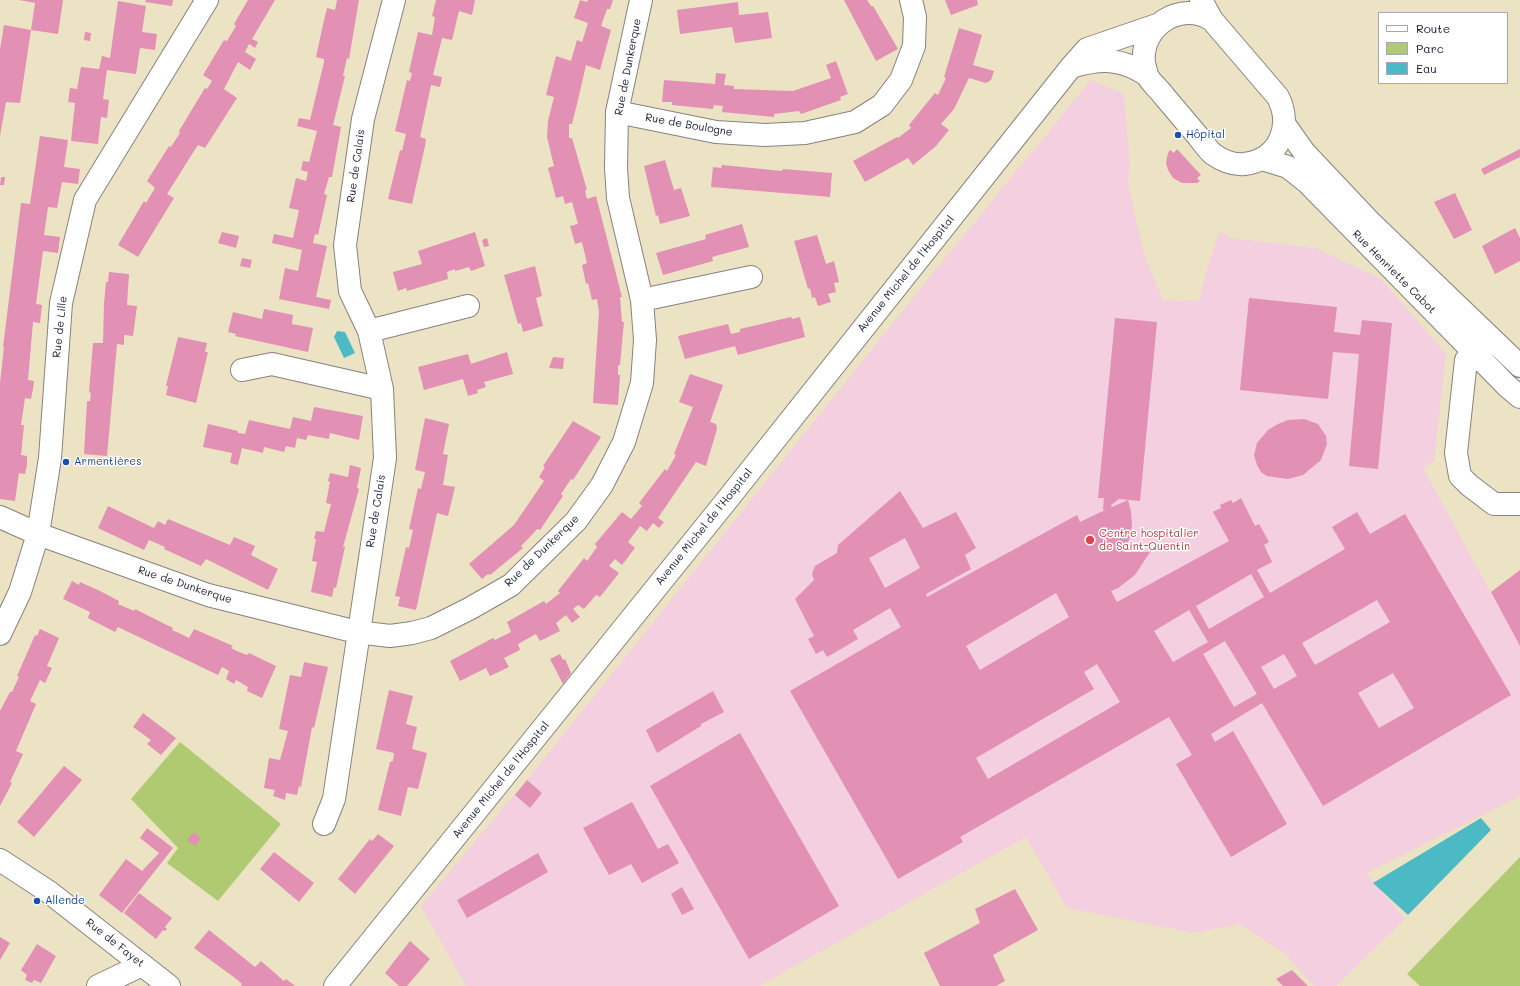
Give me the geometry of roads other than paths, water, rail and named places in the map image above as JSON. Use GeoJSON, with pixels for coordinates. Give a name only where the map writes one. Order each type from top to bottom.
{"type":"FeatureCollection","features":[{"type":"Feature","properties":{"kind":"street","name":"Rue de Lille"},"geometry":{"type":"LineString","coordinates":[[0,634],[20,592],[38,534],[50,458],[60,303],[85,200],[207,0]]}},
{"type":"Feature","properties":{"kind":"street","name":"Rue de Calais"},"geometry":{"type":"LineString","coordinates":[[357,632],[385,458],[382,389],[369,332],[350,291],[345,245],[363,119],[394,0]]}},
{"type":"Feature","properties":{"kind":"street","name":"Rue de Dunkerque"},"geometry":{"type":"LineString","coordinates":[[0,517],[38,534],[208,595],[357,632],[390,636],[412,633],[431,628],[469,609],[511,585],[576,521],[602,484],[624,442],[642,383],[645,340],[642,300],[618,198],[617,112],[641,0]]}},
{"type":"Feature","properties":{"kind":"street","name":"Rue de Boulogne"},"geometry":{"type":"LineString","coordinates":[[617,112],[716,132],[765,135],[805,132],[855,122],[882,105],[901,80],[914,46],[915,17],[911,0]]}},
{"type":"Feature","properties":{"kind":"street"},"geometry":{"type":"LineString","coordinates":[[1071,67],[1091,61],[1117,62],[1137,69],[1147,75],[1212,153],[1232,163],[1243,164],[1262,160],[1278,143],[1285,124],[1285,115],[1278,97],[1212,20],[1201,0]]}},
{"type":"Feature","properties":{"kind":"street","name":"Avenue Michel de l'Hospital"},"geometry":{"type":"LineString","coordinates":[[335,986],[722,506],[1071,67],[1087,49],[1164,14],[1173,14],[1191,10],[1204,13],[1212,20]]}},
{"type":"Feature","properties":{"kind":"street"},"geometry":{"type":"LineString","coordinates":[[1147,75],[1144,53],[1147,42],[1164,14]]}},
{"type":"Feature","properties":{"kind":"street","name":"Rue Henriette Cabot"},"geometry":{"type":"LineString","coordinates":[[1285,124],[1304,152],[1371,223],[1520,366]]}},
{"type":"Feature","properties":{"kind":"street","name":"Rue Henriette Cabot"},"geometry":{"type":"LineString","coordinates":[[1262,160],[1288,167],[1306,182],[1473,352],[1520,397]]}},
{"type":"Feature","properties":{"kind":"street"},"geometry":{"type":"LineString","coordinates":[[642,300],[751,277]]}},
{"type":"Feature","properties":{"kind":"street"},"geometry":{"type":"LineString","coordinates":[[369,332],[468,306]]}},
{"type":"Feature","properties":{"kind":"street"},"geometry":{"type":"LineString","coordinates":[[1520,381],[1481,346],[1473,352],[1466,360],[1456,453],[1460,476],[1494,504],[1520,504]]}},
{"type":"Feature","properties":{"kind":"street"},"geometry":{"type":"LineString","coordinates":[[242,370],[272,364],[382,389]]}},
{"type":"Feature","properties":{"kind":"street"},"geometry":{"type":"LineString","coordinates":[[324,824],[334,799],[357,632]]}},
{"type":"Feature","properties":{"kind":"street","name":"Rue de Fayet"},"geometry":{"type":"LineString","coordinates":[[0,860],[49,892],[169,986]]}},
{"type":"Feature","properties":{"kind":"street"},"geometry":{"type":"LineString","coordinates":[[98,986],[142,965]]}},
{"type":"Feature","properties":{"kind":"water"},"geometry":{"type":"Polygon","coordinates":[[[337,331],[345,332],[355,353],[344,358],[334,337],[337,331]]]}},
{"type":"Feature","properties":{"kind":"water"},"geometry":{"type":"Polygon","coordinates":[[[1481,818],[1491,830],[1408,915],[1373,883],[1481,818]]]}},
{"type":"Feature","properties":{"kind":"place","name":"Hôpital"},"geometry":{"type":"Point","coordinates":[1178,135]}},
{"type":"Feature","properties":{"kind":"place","name":"Armentières"},"geometry":{"type":"Point","coordinates":[66,462]}},
{"type":"Feature","properties":{"kind":"place","name":"Centre hospitalier de Saint-Quentin"},"geometry":{"type":"Point","coordinates":[1090,540]}},
{"type":"Feature","properties":{"kind":"place","name":"Allende"},"geometry":{"type":"Point","coordinates":[37,901]}}]}
